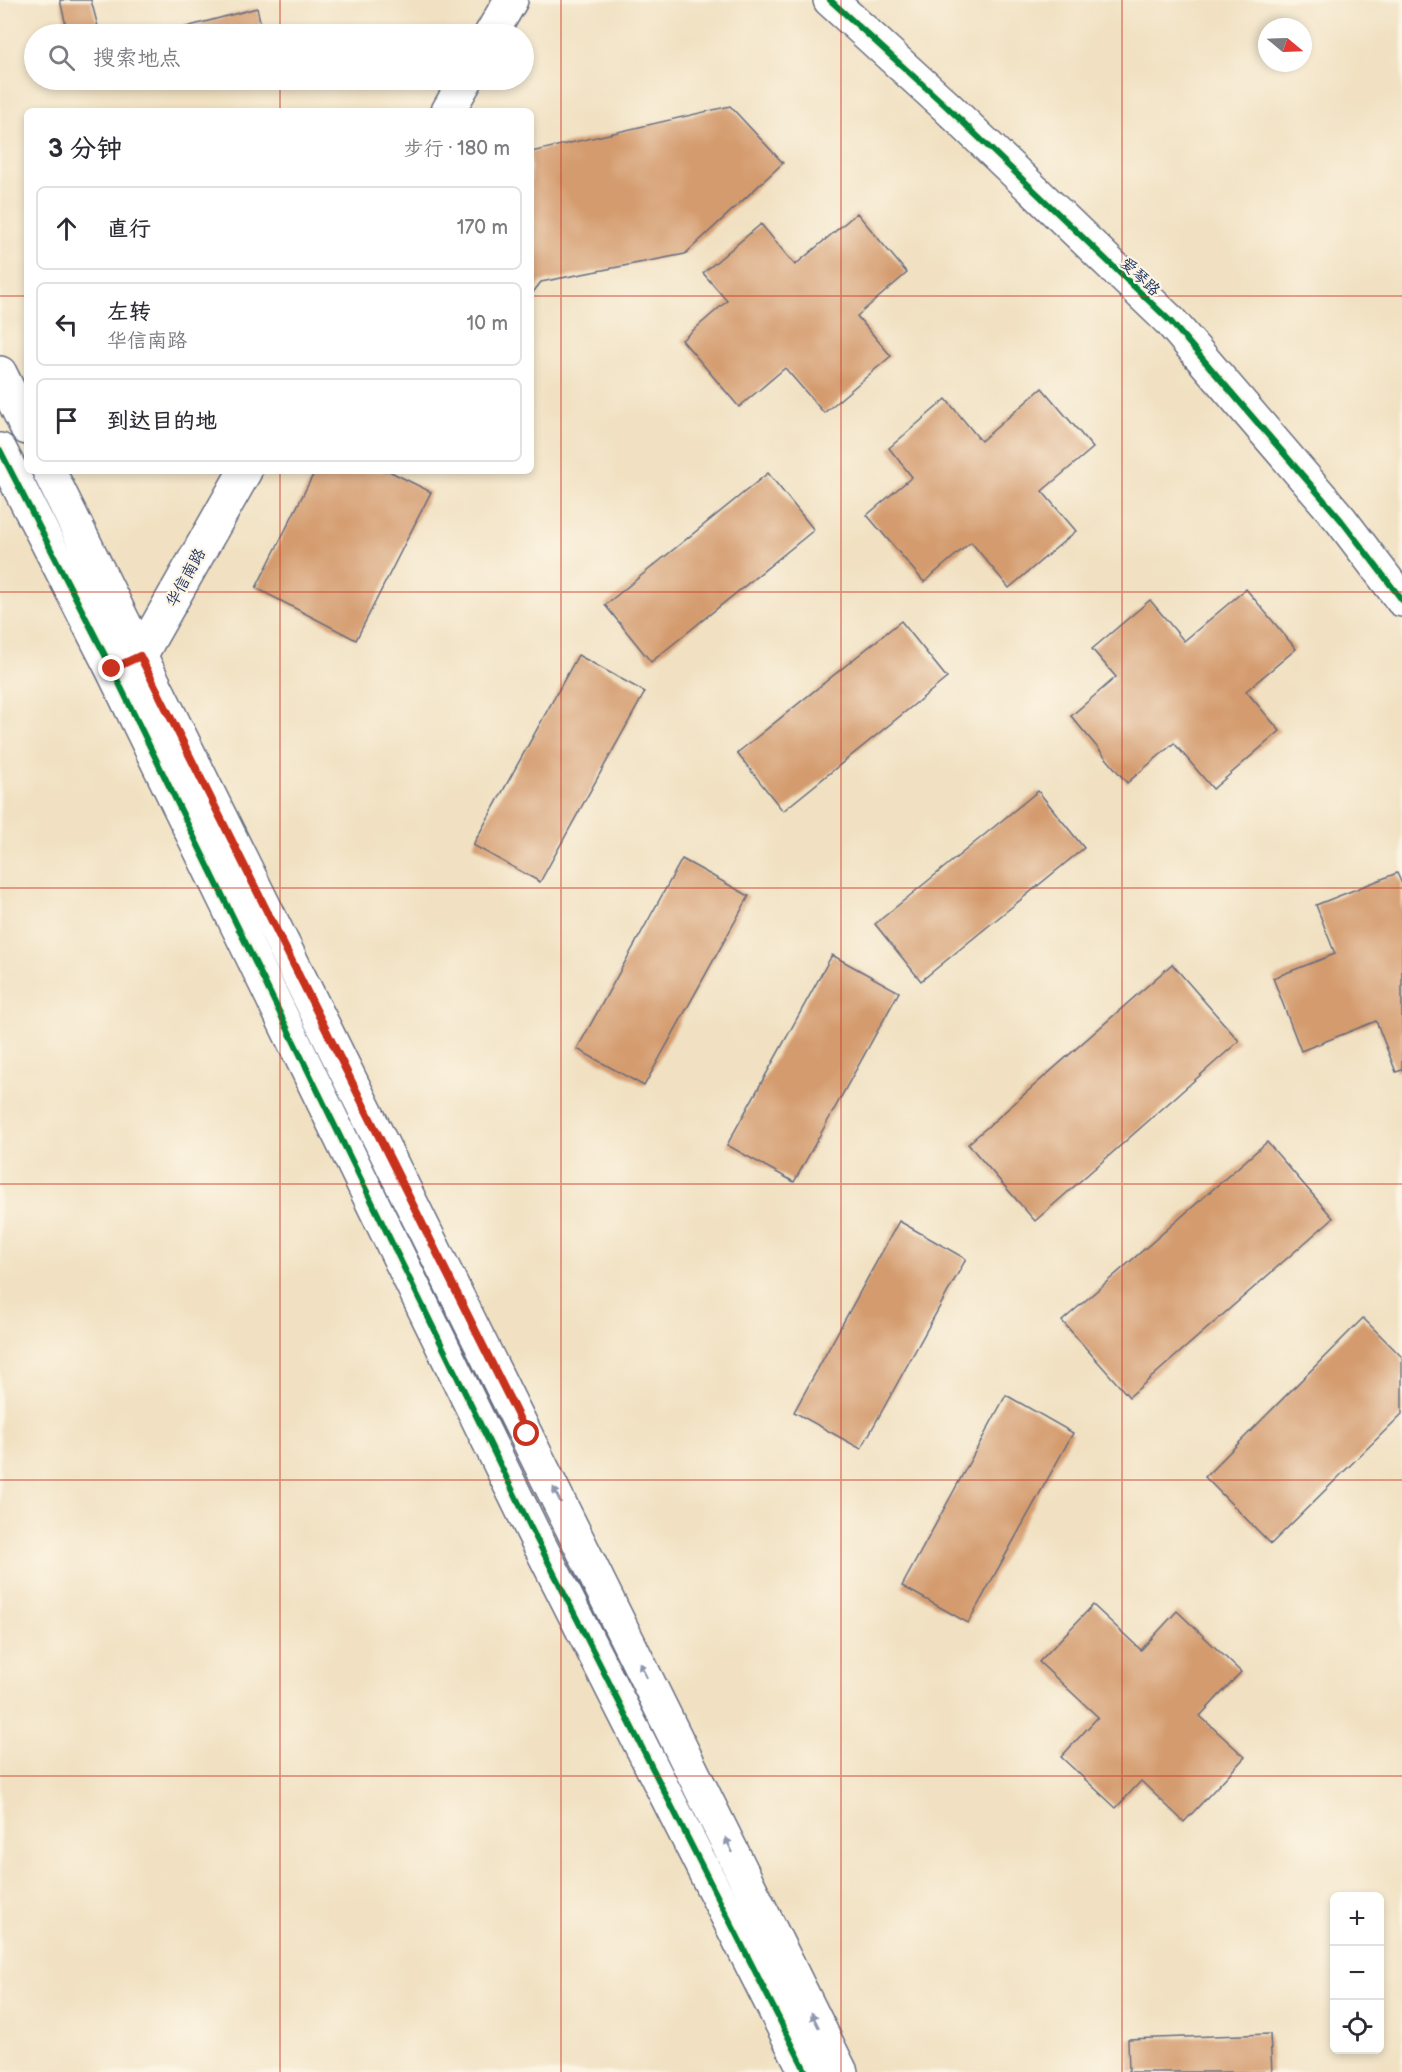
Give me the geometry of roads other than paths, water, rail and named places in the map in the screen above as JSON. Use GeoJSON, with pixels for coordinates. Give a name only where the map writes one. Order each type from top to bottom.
{"type":"FeatureCollection","features":[{"type":"Feature","properties":{"kind":"street"},"geometry":{"type":"LineString","coordinates":[[497,24],[511,0]]}},
{"type":"Feature","properties":{"kind":"street","name":"爱琴路"},"geometry":{"type":"LineString","coordinates":[[830,0],[946,106],[1171,322],[1341,520],[1402,600]]}},
{"type":"Feature","properties":{"kind":"street"},"geometry":{"type":"LineString","coordinates":[[450,108],[460,90]]}},
{"type":"Feature","properties":{"kind":"street"},"geometry":{"type":"LineString","coordinates":[[0,373],[24,422]]}},
{"type":"Feature","properties":{"kind":"street"},"geometry":{"type":"LineString","coordinates":[[0,450],[126,663],[841,2072]]}},
{"type":"Feature","properties":{"kind":"street"},"geometry":{"type":"LineString","coordinates":[[49,474],[126,663],[531,1528],[806,2072]]}},
{"type":"Feature","properties":{"kind":"street","name":"华信南路"},"geometry":{"type":"LineString","coordinates":[[126,663],[242,474]]}}]}
